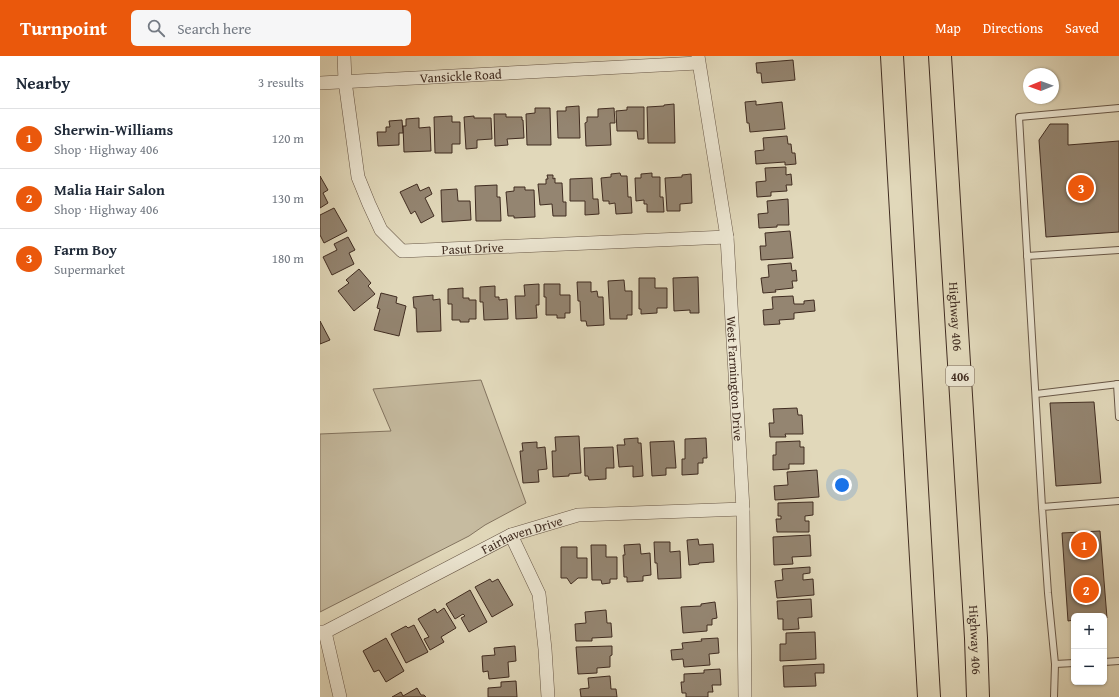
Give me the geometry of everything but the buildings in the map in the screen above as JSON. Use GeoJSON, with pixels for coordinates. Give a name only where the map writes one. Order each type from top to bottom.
{"type":"FeatureCollection","features":[{"type":"Feature","properties":{"kind":"highway"},"geometry":{"type":"LineString","coordinates":[[892,56],[930,697]]}},
{"type":"Feature","properties":{"kind":"highway","name":"Highway 406"},"geometry":{"type":"LineString","coordinates":[[940,56],[976,638],[978,697]]}},
{"type":"Feature","properties":{"kind":"street","name":"Pasut Drive"},"geometry":{"type":"LineString","coordinates":[[344,56],[345,81],[358,177],[381,230],[402,250],[727,237]]}},
{"type":"Feature","properties":{"kind":"street","name":"Vansickle Road"},"geometry":{"type":"LineString","coordinates":[[320,83],[698,60]]}},
{"type":"Feature","properties":{"kind":"street","name":"West Farmington Drive"},"geometry":{"type":"LineString","coordinates":[[698,60],[727,237],[743,509],[745,697]]}},
{"type":"Feature","properties":{"kind":"street","name":"Fairhaven Drive"},"geometry":{"type":"LineString","coordinates":[[323,632],[511,535],[578,515],[743,509]]}},
{"type":"Feature","properties":{"kind":"street"},"geometry":{"type":"LineString","coordinates":[[511,535],[539,594],[548,697]]}},
{"type":"Feature","properties":{"kind":"street"},"geometry":{"type":"LineString","coordinates":[[323,632],[340,697]]}},
{"type":"Feature","properties":{"kind":"lane"},"geometry":{"type":"LineString","coordinates":[[1054,697],[1055,664],[1042,507],[1019,117],[1119,108]]}},
{"type":"Feature","properties":{"kind":"lane"},"geometry":{"type":"LineString","coordinates":[[1027,256],[1119,250]]}},
{"type":"Feature","properties":{"kind":"lane"},"geometry":{"type":"LineString","coordinates":[[1036,394],[1118,384],[1119,417]]}},
{"type":"Feature","properties":{"kind":"lane"},"geometry":{"type":"LineString","coordinates":[[1042,507],[1119,501]]}},
{"type":"Feature","properties":{"kind":"lane"},"geometry":{"type":"LineString","coordinates":[[1107,662],[1119,661]]}},
{"type":"Feature","properties":{"kind":"lane"},"geometry":{"type":"LineString","coordinates":[[1055,664],[1071,663]]}},
{"type":"Feature","properties":{"kind":"shaded area"},"geometry":{"type":"Polygon","coordinates":[[[481,380],[526,503],[485,525],[469,536],[320,612],[320,434],[391,431],[373,389],[481,380]]]}},
{"type":"Feature","properties":{"kind":"place","name":"Farm Boy"},"geometry":{"type":"Point","coordinates":[1081,188]}},
{"type":"Feature","properties":{"kind":"place","name":"Sherwin-Williams"},"geometry":{"type":"Point","coordinates":[1084,545]}},
{"type":"Feature","properties":{"kind":"place","name":"Malia Hair Salon"},"geometry":{"type":"Point","coordinates":[1086,590]}}]}
